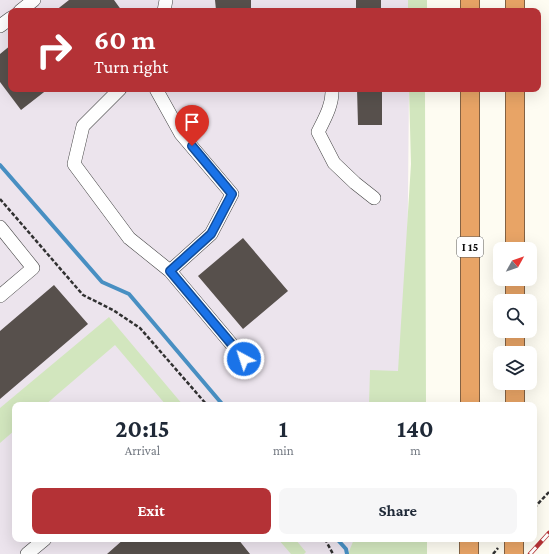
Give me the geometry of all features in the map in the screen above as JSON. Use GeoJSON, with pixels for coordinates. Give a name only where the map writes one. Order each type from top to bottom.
{"type":"FeatureCollection","features":[{"type":"Feature","properties":{"kind":"highway","name":"I 15"},"geometry":{"type":"LineString","coordinates":[[470,92],[470,402]]}},
{"type":"Feature","properties":{"kind":"highway"},"geometry":{"type":"LineString","coordinates":[[515,92],[515,242]]}},
{"type":"Feature","properties":{"kind":"highway"},"geometry":{"type":"LineString","coordinates":[[514,390],[514,402]]}},
{"type":"Feature","properties":{"kind":"highway"},"geometry":{"type":"LineString","coordinates":[[514,542],[514,554]]}},
{"type":"Feature","properties":{"kind":"lane"},"geometry":{"type":"LineString","coordinates":[[24,8],[34,0]]}},
{"type":"Feature","properties":{"kind":"lane"},"geometry":{"type":"LineString","coordinates":[[117,92],[82,126],[74,164],[129,238],[170,271],[244,359]]}},
{"type":"Feature","properties":{"kind":"lane"},"geometry":{"type":"LineString","coordinates":[[158,92],[181,134],[232,194],[211,234],[170,271]]}},
{"type":"Feature","properties":{"kind":"lane"},"geometry":{"type":"LineString","coordinates":[[332,92],[333,97],[318,132],[334,162],[355,183],[374,198]]}},
{"type":"Feature","properties":{"kind":"lane"},"geometry":{"type":"LineString","coordinates":[[0,227],[33,268],[0,296]]}},
{"type":"Feature","properties":{"kind":"lane"},"geometry":{"type":"LineString","coordinates":[[27,554],[41,542]]}},
{"type":"Feature","properties":{"kind":"path"},"geometry":{"type":"LineString","coordinates":[[0,199],[83,295],[113,310],[140,328],[204,402]]}},
{"type":"Feature","properties":{"kind":"path"},"geometry":{"type":"LineString","coordinates":[[537,505],[549,492]]}},
{"type":"Feature","properties":{"kind":"path"},"geometry":{"type":"LineString","coordinates":[[327,542],[333,554]]}},
{"type":"Feature","properties":{"kind":"shaded area"},"geometry":{"type":"Polygon","coordinates":[[[0,0],[409,0],[409,8],[8,8],[8,92],[409,92],[406,402],[12,402],[12,542],[405,542],[404,554],[0,554],[0,0]]]}},
{"type":"Feature","properties":{"kind":"green space"},"geometry":{"type":"Polygon","coordinates":[[[408,0],[427,0],[427,8],[408,8],[408,0]]]}},
{"type":"Feature","properties":{"kind":"green space"},"geometry":{"type":"Polygon","coordinates":[[[409,92],[425,92],[426,402],[369,402],[370,370],[398,371],[411,164],[409,92]]]}},
{"type":"Feature","properties":{"kind":"green space"},"geometry":{"type":"Polygon","coordinates":[[[109,317],[180,402],[163,402],[115,345],[48,402],[12,402],[12,433],[0,443],[0,408],[109,317]]]}},
{"type":"Feature","properties":{"kind":"green space"},"geometry":{"type":"Polygon","coordinates":[[[281,542],[298,542],[306,552],[304,554],[291,554],[281,542]]]}},
{"type":"Feature","properties":{"kind":"green space"},"geometry":{"type":"Polygon","coordinates":[[[353,542],[427,542],[427,554],[348,554],[353,542]]]}},
{"type":"Feature","properties":{"kind":"building"},"geometry":{"type":"Polygon","coordinates":[[[69,0],[114,0],[120,8],[59,8],[69,0]]]}},
{"type":"Feature","properties":{"kind":"building"},"geometry":{"type":"Polygon","coordinates":[[[215,0],[251,0],[251,8],[216,8],[215,0]]]}},
{"type":"Feature","properties":{"kind":"building"},"geometry":{"type":"Polygon","coordinates":[[[356,0],[381,0],[381,8],[356,8],[356,0]]]}},
{"type":"Feature","properties":{"kind":"building"},"geometry":{"type":"Polygon","coordinates":[[[8,47],[8,92],[44,92],[21,110],[0,82],[0,54],[8,47]]]}},
{"type":"Feature","properties":{"kind":"building"},"geometry":{"type":"Polygon","coordinates":[[[357,92],[382,92],[382,125],[358,125],[357,92]]]}},
{"type":"Feature","properties":{"kind":"building"},"geometry":{"type":"Polygon","coordinates":[[[243,238],[288,291],[243,329],[198,276],[243,238]]]}},
{"type":"Feature","properties":{"kind":"building"},"geometry":{"type":"Polygon","coordinates":[[[54,285],[88,324],[0,399],[0,331],[54,285]]]}},
{"type":"Feature","properties":{"kind":"building"},"geometry":{"type":"Polygon","coordinates":[[[121,542],[240,542],[250,554],[107,554],[121,542]]]}},
{"type":"Feature","properties":{"kind":"waterway"},"geometry":{"type":"LineString","coordinates":[[0,165],[102,282],[129,294],[220,402]]}},
{"type":"Feature","properties":{"kind":"waterway"},"geometry":{"type":"LineString","coordinates":[[340,542],[346,549],[347,554]]}},
{"type":"Feature","properties":{"kind":"railway"},"geometry":{"type":"LineString","coordinates":[[530,554],[549,533]]}},
{"type":"Feature","properties":{"kind":"route"},"geometry":{"type":"LineString","coordinates":[[192,146],[232,194],[211,234],[170,271],[244,359]]}}]}
